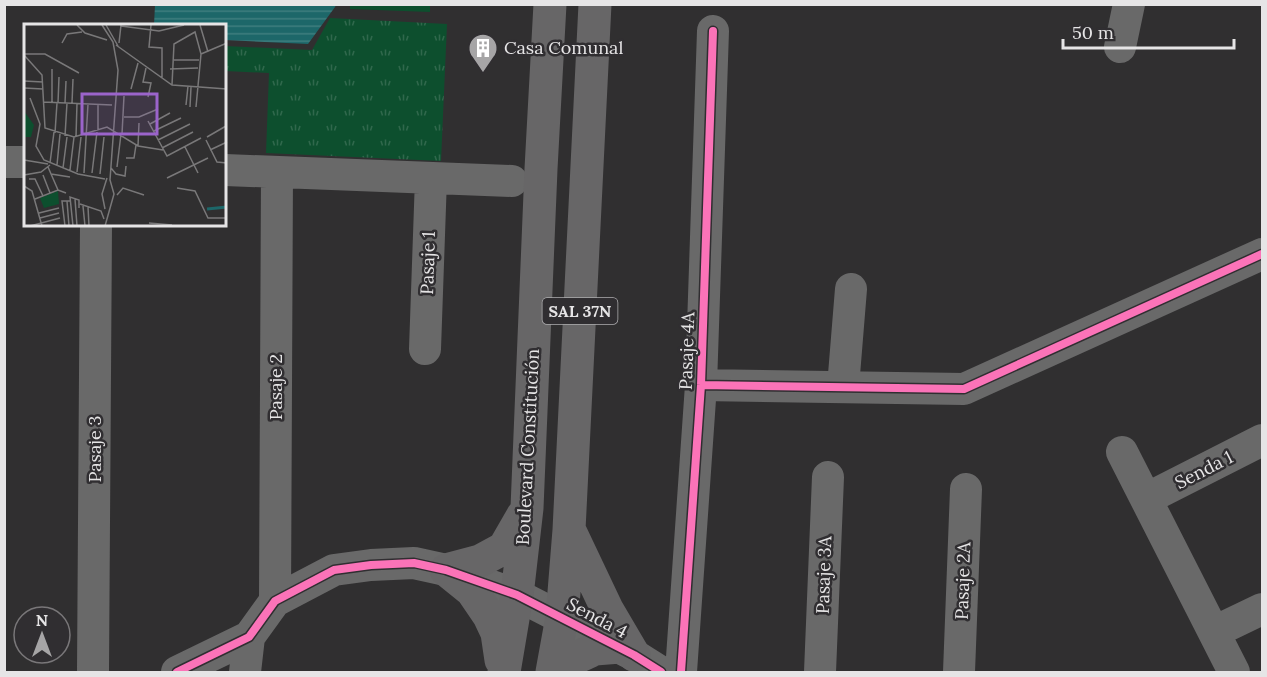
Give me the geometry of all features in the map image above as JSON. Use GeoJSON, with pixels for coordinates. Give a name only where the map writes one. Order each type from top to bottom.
{"type":"FeatureCollection","features":[{"type":"Feature","properties":{"kind":"highway","name":"Boulevard Constitución"},"geometry":{"type":"LineString","coordinates":[[503,672],[517,595],[527,508],[540,181],[550,4]]}},
{"type":"Feature","properties":{"kind":"highway","name":"SAL 37N"},"geometry":{"type":"LineString","coordinates":[[552,672],[562,617],[570,530],[595,4]]}},
{"type":"Feature","properties":{"kind":"highway"},"geometry":{"type":"LineString","coordinates":[[446,570],[480,561],[504,548],[527,508]]}},
{"type":"Feature","properties":{"kind":"highway"},"geometry":{"type":"LineString","coordinates":[[570,530],[607,609],[650,665]]}},
{"type":"Feature","properties":{"kind":"highway"},"geometry":{"type":"LineString","coordinates":[[446,570],[472,591],[489,616],[497,633],[503,672]]}},
{"type":"Feature","properties":{"kind":"highway"},"geometry":{"type":"LineString","coordinates":[[559,672],[569,661],[595,649],[650,665]]}},
{"type":"Feature","properties":{"kind":"street"},"geometry":{"type":"LineString","coordinates":[[1120,46],[1129,4]]}},
{"type":"Feature","properties":{"kind":"street","name":"Pasaje 4A"},"geometry":{"type":"LineString","coordinates":[[650,665],[701,385],[713,31]]}},
{"type":"Feature","properties":{"kind":"street"},"geometry":{"type":"LineString","coordinates":[[4,162],[24,162]]}},
{"type":"Feature","properties":{"kind":"street"},"geometry":{"type":"LineString","coordinates":[[226,170],[512,182]]}},
{"type":"Feature","properties":{"kind":"street","name":"Pasaje 2"},"geometry":{"type":"LineString","coordinates":[[275,601],[277,172]]}},
{"type":"Feature","properties":{"kind":"street","name":"Pasaje 1"},"geometry":{"type":"LineString","coordinates":[[425,349],[431,178]]}},
{"type":"Feature","properties":{"kind":"street","name":"Pasaje 3"},"geometry":{"type":"LineString","coordinates":[[93,672],[96,226]]}},
{"type":"Feature","properties":{"kind":"street"},"geometry":{"type":"LineString","coordinates":[[701,385],[964,389],[1263,254]]}},
{"type":"Feature","properties":{"kind":"street"},"geometry":{"type":"LineString","coordinates":[[843,387],[851,289]]}},
{"type":"Feature","properties":{"kind":"street","name":"Senda 1"},"geometry":{"type":"LineString","coordinates":[[1146,499],[1263,440]]}},
{"type":"Feature","properties":{"kind":"street"},"geometry":{"type":"LineString","coordinates":[[1122,452],[1234,672]]}},
{"type":"Feature","properties":{"kind":"street","name":"Pasaje 3A"},"geometry":{"type":"LineString","coordinates":[[820,672],[828,477]]}},
{"type":"Feature","properties":{"kind":"street","name":"Pasaje 2A"},"geometry":{"type":"LineString","coordinates":[[959,672],[966,489]]}},
{"type":"Feature","properties":{"kind":"street","name":"Senda 4"},"geometry":{"type":"LineString","coordinates":[[275,601],[334,570],[414,563],[446,570],[517,595],[650,665]]}},
{"type":"Feature","properties":{"kind":"street"},"geometry":{"type":"LineString","coordinates":[[177,672],[249,637],[275,601]]}},
{"type":"Feature","properties":{"kind":"street"},"geometry":{"type":"LineString","coordinates":[[1214,632],[1263,609]]}},
{"type":"Feature","properties":{"kind":"street"},"geometry":{"type":"LineString","coordinates":[[245,672],[249,637]]}},
{"type":"Feature","properties":{"kind":"green space"},"geometry":{"type":"Polygon","coordinates":[[[350,5],[430,5],[430,12],[350,9],[350,5]]]}},
{"type":"Feature","properties":{"kind":"green space"},"geometry":{"type":"Polygon","coordinates":[[[330,18],[447,24],[441,161],[266,153],[269,73],[226,71],[226,46],[312,50],[330,18]]]}},
{"type":"Feature","properties":{"kind":"water"},"geometry":{"type":"Polygon","coordinates":[[[336,4],[308,44],[226,40],[226,24],[154,24],[155,5],[336,4]]]}},
{"type":"Feature","properties":{"kind":"cycle path"},"geometry":{"type":"LineString","coordinates":[[681,672],[701,385],[713,31]]}},
{"type":"Feature","properties":{"kind":"cycle path"},"geometry":{"type":"LineString","coordinates":[[701,385],[964,389],[1262,254]]}},
{"type":"Feature","properties":{"kind":"cycle path"},"geometry":{"type":"LineString","coordinates":[[177,672],[249,637],[275,601],[334,570],[414,563],[446,570],[517,595],[634,655],[661,672]]}},
{"type":"Feature","properties":{"kind":"place","name":"Casa Comunal"},"geometry":{"type":"Point","coordinates":[483,74]}}]}
